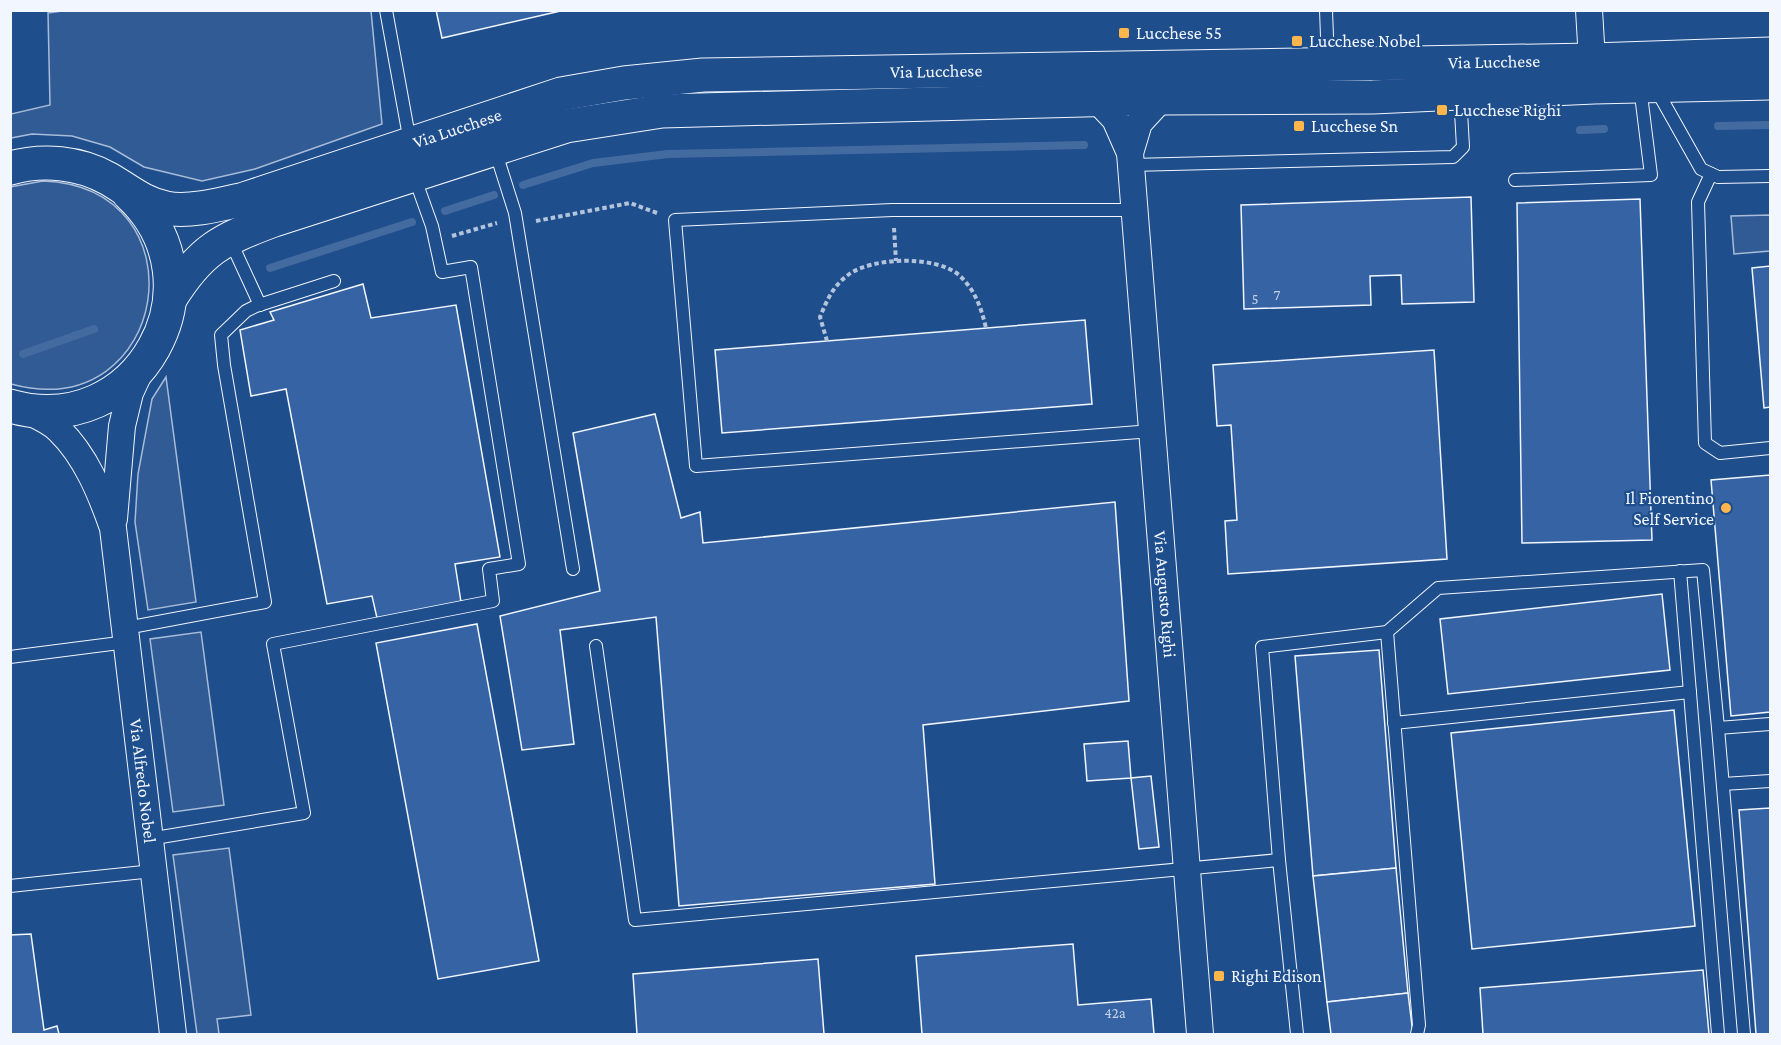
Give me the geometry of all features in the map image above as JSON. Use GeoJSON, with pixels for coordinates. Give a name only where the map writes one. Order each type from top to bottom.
{"type":"FeatureCollection","features":[{"type":"Feature","properties":{"kind":"main road","name":"Via Lucchese"},"geometry":{"type":"LineString","coordinates":[[170,299],[185,274],[202,257],[229,238],[414,170],[561,94],[624,82],[692,76],[1592,60],[1770,54]]}},
{"type":"Feature","properties":{"kind":"main road","name":"Via Lucchese"},"geometry":{"type":"LineString","coordinates":[[10,168],[45,162],[73,165],[99,174],[140,200],[169,209],[210,206],[497,157],[566,126],[662,111],[1162,98],[1373,98],[1770,83]]}},
{"type":"Feature","properties":{"kind":"main road","name":"Via Lucchese"},"geometry":{"type":"LineString","coordinates":[[16,407],[49,411],[82,406],[113,392],[144,365],[163,332],[170,299],[169,265],[160,235],[143,208],[123,189]]}},
{"type":"Feature","properties":{"kind":"street"},"geometry":{"type":"LineString","coordinates":[[1589,10],[1592,60]]}},
{"type":"Feature","properties":{"kind":"street","name":"Via Augusto Righi"},"geometry":{"type":"LineString","coordinates":[[1162,98],[1139,123],[1131,159],[1200,1035]]}},
{"type":"Feature","properties":{"kind":"street","name":"Via Augusto Righi"},"geometry":{"type":"LineString","coordinates":[[1097,100],[1115,119],[1131,159]]}},
{"type":"Feature","properties":{"kind":"street","name":"Via Alfredo Nobel"},"geometry":{"type":"LineString","coordinates":[[113,528],[122,426],[130,393],[144,365]]}},
{"type":"Feature","properties":{"kind":"street","name":"Via Alfredo Nobel"},"geometry":{"type":"LineString","coordinates":[[16,407],[60,430],[99,488],[113,528],[173,1035]]}},
{"type":"Feature","properties":{"kind":"lane"},"geometry":{"type":"LineString","coordinates":[[149,839],[304,813],[273,644],[493,601],[489,569],[519,564],[471,267],[442,272],[432,226],[414,170],[386,10]]}},
{"type":"Feature","properties":{"kind":"lane"},"geometry":{"type":"LineString","coordinates":[[1326,10],[1328,64]]}},
{"type":"Feature","properties":{"kind":"lane"},"geometry":{"type":"LineString","coordinates":[[1647,86],[1701,169],[1718,177],[1770,176]]}},
{"type":"Feature","properties":{"kind":"lane"},"geometry":{"type":"LineString","coordinates":[[1515,180],[1651,175],[1647,86]]}},
{"type":"Feature","properties":{"kind":"lane"},"geometry":{"type":"LineString","coordinates":[[1131,159],[1453,158],[1463,147],[1460,94]]}},
{"type":"Feature","properties":{"kind":"lane"},"geometry":{"type":"LineString","coordinates":[[497,157],[512,201],[517,225],[573,569]]}},
{"type":"Feature","properties":{"kind":"lane"},"geometry":{"type":"LineString","coordinates":[[1711,174],[1698,202],[1705,443],[1720,453],[1770,448]]}},
{"type":"Feature","properties":{"kind":"lane"},"geometry":{"type":"LineString","coordinates":[[1135,210],[892,210],[675,220],[696,466],[1152,431]]}},
{"type":"Feature","properties":{"kind":"lane"},"geometry":{"type":"LineString","coordinates":[[229,238],[260,305]]}},
{"type":"Feature","properties":{"kind":"lane"},"geometry":{"type":"LineString","coordinates":[[10,657],[127,635],[265,602],[224,365],[221,335],[246,311],[334,281]]}},
{"type":"Feature","properties":{"kind":"lane"},"geometry":{"type":"LineString","coordinates":[[1297,1035],[1279,860],[1262,647],[1387,632],[1438,588],[1704,570],[1744,1035]]}},
{"type":"Feature","properties":{"kind":"lane"},"geometry":{"type":"LineString","coordinates":[[1680,571],[1718,1035]]}},
{"type":"Feature","properties":{"kind":"lane"},"geometry":{"type":"LineString","coordinates":[[1387,632],[1418,1035]]}},
{"type":"Feature","properties":{"kind":"lane"},"geometry":{"type":"LineString","coordinates":[[596,646],[634,920],[1279,860]]}},
{"type":"Feature","properties":{"kind":"lane"},"geometry":{"type":"LineString","coordinates":[[1394,723],[1690,692]]}},
{"type":"Feature","properties":{"kind":"lane"},"geometry":{"type":"LineString","coordinates":[[1718,728],[1770,724]]}},
{"type":"Feature","properties":{"kind":"lane"},"geometry":{"type":"LineString","coordinates":[[1723,784],[1770,781]]}},
{"type":"Feature","properties":{"kind":"lane"},"geometry":{"type":"LineString","coordinates":[[10,886],[153,871]]}},
{"type":"Feature","properties":{"kind":"path"},"geometry":{"type":"LineString","coordinates":[[435,241],[503,221],[517,225],[630,203],[675,220]]}},
{"type":"Feature","properties":{"kind":"path"},"geometry":{"type":"LineString","coordinates":[[892,210],[896,261]]}},
{"type":"Feature","properties":{"kind":"path"},"geometry":{"type":"LineString","coordinates":[[827,341],[820,317],[835,286],[849,274],[869,264],[896,261],[939,265],[957,274],[972,290],[980,304],[986,328]]}},
{"type":"Feature","properties":{"kind":"shaded area"},"geometry":{"type":"Polygon","coordinates":[[[62,11],[371,11],[382,124],[255,169],[202,181],[144,167],[110,147],[72,136],[32,134],[11,138],[11,114],[50,105],[48,13],[62,11]]]}},
{"type":"Feature","properties":{"kind":"shaded area"},"geometry":{"type":"Polygon","coordinates":[[[43,181],[95,193],[129,221],[146,259],[148,301],[134,340],[106,371],[65,388],[11,384],[10,187],[43,181]]]}},
{"type":"Feature","properties":{"kind":"shaded area"},"geometry":{"type":"Polygon","coordinates":[[[1770,215],[1770,251],[1734,254],[1731,216],[1770,215]]]}},
{"type":"Feature","properties":{"kind":"shaded area"},"geometry":{"type":"Polygon","coordinates":[[[166,377],[196,602],[148,610],[135,522],[138,474],[152,399],[166,377]]]}},
{"type":"Feature","properties":{"kind":"shaded area"},"geometry":{"type":"Polygon","coordinates":[[[201,632],[224,805],[173,812],[150,639],[201,632]]]}},
{"type":"Feature","properties":{"kind":"shaded area"},"geometry":{"type":"Polygon","coordinates":[[[229,848],[251,1015],[217,1019],[219,1034],[197,1034],[173,855],[229,848]]]}},
{"type":"Feature","properties":{"kind":"building"},"geometry":{"type":"Polygon","coordinates":[[[436,10],[565,10],[442,38],[436,10]]]}},
{"type":"Feature","properties":{"kind":"building"},"geometry":{"type":"Polygon","coordinates":[[[1471,197],[1474,302],[1402,304],[1401,275],[1370,276],[1371,305],[1244,309],[1241,205],[1471,197]]]}},
{"type":"Feature","properties":{"kind":"building"},"geometry":{"type":"Polygon","coordinates":[[[1640,199],[1652,540],[1522,543],[1517,203],[1640,199]]]}},
{"type":"Feature","properties":{"kind":"building"},"geometry":{"type":"Polygon","coordinates":[[[1770,266],[1770,407],[1764,408],[1752,268],[1770,266]]]}},
{"type":"Feature","properties":{"kind":"building"},"geometry":{"type":"Polygon","coordinates":[[[363,284],[371,318],[456,305],[500,557],[455,564],[461,602],[377,618],[372,596],[327,604],[286,389],[251,396],[240,330],[274,320],[270,312],[363,284]]]}},
{"type":"Feature","properties":{"kind":"building"},"geometry":{"type":"Polygon","coordinates":[[[1085,320],[1092,404],[722,433],[715,350],[1085,320]]]}},
{"type":"Feature","properties":{"kind":"building"},"geometry":{"type":"Polygon","coordinates":[[[1434,350],[1447,559],[1228,574],[1225,521],[1237,520],[1231,425],[1217,426],[1213,365],[1434,350]]]}},
{"type":"Feature","properties":{"kind":"building"},"geometry":{"type":"Polygon","coordinates":[[[655,414],[681,518],[700,512],[703,543],[1115,502],[1129,701],[923,725],[935,884],[679,906],[656,617],[560,630],[574,744],[522,750],[500,616],[600,591],[573,433],[655,414]]]}},
{"type":"Feature","properties":{"kind":"building"},"geometry":{"type":"Polygon","coordinates":[[[1770,475],[1770,712],[1731,716],[1711,480],[1770,475]]]}},
{"type":"Feature","properties":{"kind":"building"},"geometry":{"type":"Polygon","coordinates":[[[1662,594],[1670,670],[1448,694],[1440,619],[1662,594]]]}},
{"type":"Feature","properties":{"kind":"building"},"geometry":{"type":"Polygon","coordinates":[[[477,624],[539,961],[438,979],[376,643],[477,624]]]}},
{"type":"Feature","properties":{"kind":"building"},"geometry":{"type":"Polygon","coordinates":[[[1379,650],[1396,868],[1313,876],[1295,656],[1379,650]]]}},
{"type":"Feature","properties":{"kind":"building"},"geometry":{"type":"Polygon","coordinates":[[[1674,710],[1695,926],[1472,949],[1451,733],[1674,710]]]}},
{"type":"Feature","properties":{"kind":"building"},"geometry":{"type":"Polygon","coordinates":[[[1128,741],[1131,778],[1087,781],[1084,744],[1128,741]]]}},
{"type":"Feature","properties":{"kind":"building"},"geometry":{"type":"Polygon","coordinates":[[[1151,776],[1159,847],[1139,849],[1131,778],[1151,776]]]}},
{"type":"Feature","properties":{"kind":"building"},"geometry":{"type":"Polygon","coordinates":[[[1770,808],[1770,1034],[1756,1034],[1739,810],[1770,808]]]}},
{"type":"Feature","properties":{"kind":"building"},"geometry":{"type":"Polygon","coordinates":[[[1396,868],[1408,993],[1327,1002],[1313,876],[1396,868]]]}},
{"type":"Feature","properties":{"kind":"building"},"geometry":{"type":"Polygon","coordinates":[[[31,934],[44,1030],[57,1026],[59,1034],[10,1034],[10,935],[31,934]]]}},
{"type":"Feature","properties":{"kind":"building"},"geometry":{"type":"Polygon","coordinates":[[[1073,944],[1078,1005],[1151,999],[1154,1034],[922,1034],[916,956],[1073,944]]]}},
{"type":"Feature","properties":{"kind":"building"},"geometry":{"type":"Polygon","coordinates":[[[818,959],[824,1034],[637,1034],[633,974],[818,959]]]}},
{"type":"Feature","properties":{"kind":"building"},"geometry":{"type":"Polygon","coordinates":[[[1703,970],[1709,1034],[1483,1034],[1480,988],[1703,970]]]}},
{"type":"Feature","properties":{"kind":"building"},"geometry":{"type":"Polygon","coordinates":[[[1408,993],[1413,1034],[1331,1034],[1327,1002],[1408,993]]]}},
{"type":"Feature","properties":{"kind":"waterway"},"geometry":{"type":"LineString","coordinates":[[1718,126],[1770,125]]}},
{"type":"Feature","properties":{"kind":"waterway"},"geometry":{"type":"LineString","coordinates":[[1580,130],[1604,129]]}},
{"type":"Feature","properties":{"kind":"waterway"},"geometry":{"type":"LineString","coordinates":[[523,185],[593,163],[668,154],[1084,145]]}},
{"type":"Feature","properties":{"kind":"waterway"},"geometry":{"type":"LineString","coordinates":[[445,211],[494,195]]}},
{"type":"Feature","properties":{"kind":"waterway"},"geometry":{"type":"LineString","coordinates":[[270,268],[412,222]]}},
{"type":"Feature","properties":{"kind":"waterway"},"geometry":{"type":"LineString","coordinates":[[23,354],[94,329]]}},
{"type":"Feature","properties":{"kind":"place","name":"Lucchese 55"},"geometry":{"type":"Point","coordinates":[1124,33]}},
{"type":"Feature","properties":{"kind":"place","name":"Lucchese Nobel"},"geometry":{"type":"Point","coordinates":[1297,41]}},
{"type":"Feature","properties":{"kind":"place","name":"Lucchese Righi"},"geometry":{"type":"Point","coordinates":[1442,110]}},
{"type":"Feature","properties":{"kind":"place","name":"Lucchese Sn"},"geometry":{"type":"Point","coordinates":[1299,126]}},
{"type":"Feature","properties":{"kind":"place","name":"Il Fiorentino Self Service"},"geometry":{"type":"Point","coordinates":[1726,508]}},
{"type":"Feature","properties":{"kind":"place","name":"Righi Edison"},"geometry":{"type":"Point","coordinates":[1219,976]}}]}
